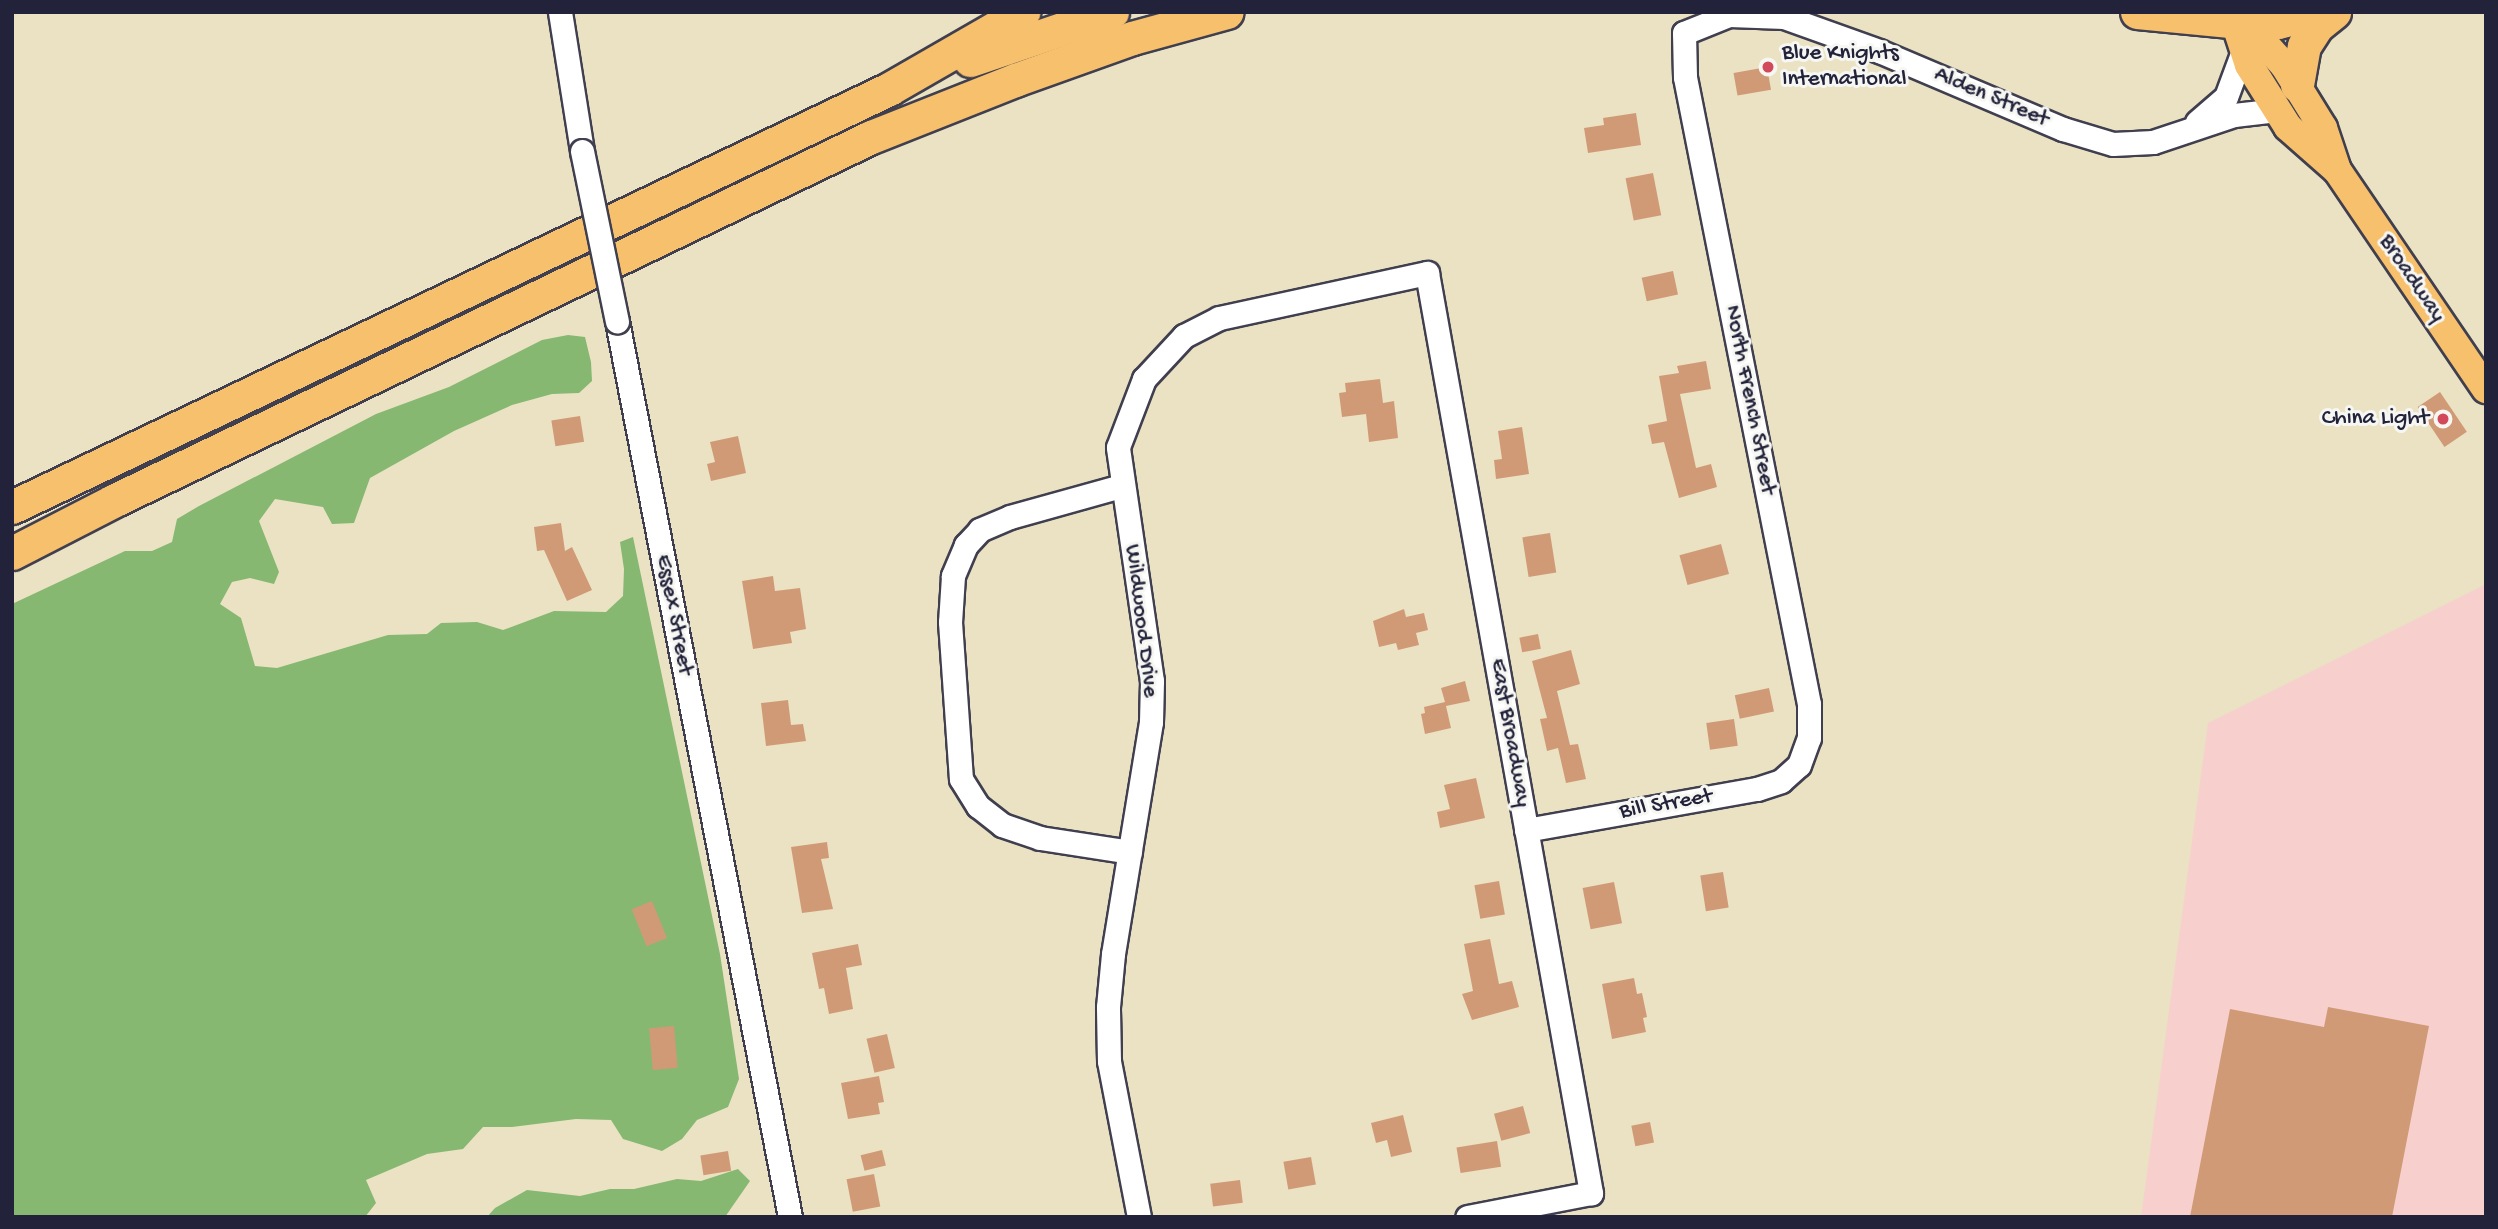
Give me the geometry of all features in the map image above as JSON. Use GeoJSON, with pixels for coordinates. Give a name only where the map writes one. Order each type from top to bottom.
{"type":"FeatureCollection","features":[{"type":"Feature","properties":{"kind":"highway"},"geometry":{"type":"LineString","coordinates":[[12,507],[889,89],[1023,12]]}},
{"type":"Feature","properties":{"kind":"highway"},"geometry":{"type":"LineString","coordinates":[[889,89],[1112,12]]}},
{"type":"Feature","properties":{"kind":"highway"},"geometry":{"type":"LineString","coordinates":[[12,553],[113,501],[871,138],[1015,80],[1132,38],[1227,12]]}},
{"type":"Feature","properties":{"kind":"highway"},"geometry":{"type":"LineString","coordinates":[[2137,12],[2236,28],[2319,12]]}},
{"type":"Feature","properties":{"kind":"highway"},"geometry":{"type":"LineString","coordinates":[[2287,98],[2304,46],[2317,26],[2334,12]]}},
{"type":"Feature","properties":{"kind":"main road","name":"Broadway"},"geometry":{"type":"LineString","coordinates":[[2236,28],[2269,49],[2287,98],[2323,128],[2337,170],[2486,389]]}},
{"type":"Feature","properties":{"kind":"street","name":"Essex Street"},"geometry":{"type":"LineString","coordinates":[[560,12],[582,151],[790,1217]]}},
{"type":"Feature","properties":{"kind":"street","name":"Alden Street"},"geometry":{"type":"LineString","coordinates":[[1684,33],[1728,15],[1784,17],[1879,51],[2098,141],[2142,144],[2287,98]]}},
{"type":"Feature","properties":{"kind":"street","name":"Alden Street"},"geometry":{"type":"LineString","coordinates":[[2180,133],[2225,97],[2236,28]]}},
{"type":"Feature","properties":{"kind":"street","name":"North French Street"},"geometry":{"type":"LineString","coordinates":[[1684,33],[1685,77],[1809,704],[1809,737],[1799,765]]}},
{"type":"Feature","properties":{"kind":"street","name":"Wildwood Drive"},"geometry":{"type":"LineString","coordinates":[[1139,1217],[1109,1061],[1108,1007],[1113,954],[1150,722],[1152,681],[1121,486],[1118,447],[1144,379],[1184,336],[1219,318],[1427,273]]}},
{"type":"Feature","properties":{"kind":"street","name":"East Broadway"},"geometry":{"type":"LineString","coordinates":[[1427,273],[1591,1193],[1467,1217]]}},
{"type":"Feature","properties":{"kind":"street"},"geometry":{"type":"LineString","coordinates":[[1121,486],[1010,517],[980,530],[966,545],[953,576],[950,622],[961,779],[978,806],[1002,825],[1040,838],[1130,852]]}},
{"type":"Feature","properties":{"kind":"street","name":"Bill Street"},"geometry":{"type":"LineString","coordinates":[[1526,830],[1757,789],[1781,781],[1799,765]]}},
{"type":"Feature","properties":{"kind":"shaded area"},"geometry":{"type":"Polygon","coordinates":[[[2486,584],[2486,1217],[2141,1217],[2208,723],[2486,584]]]}},
{"type":"Feature","properties":{"kind":"green space"},"geometry":{"type":"Polygon","coordinates":[[[568,335],[585,337],[591,362],[592,381],[579,393],[552,394],[512,405],[454,431],[370,478],[354,523],[332,524],[323,507],[275,499],[259,521],[279,572],[274,584],[250,578],[232,582],[220,604],[241,618],[255,666],[277,668],[388,635],[427,634],[441,623],[477,622],[503,630],[554,611],[606,612],[623,596],[624,569],[620,542],[633,537],[720,954],[739,1079],[728,1107],[697,1120],[682,1139],[662,1151],[623,1139],[611,1120],[576,1119],[512,1127],[483,1127],[463,1149],[427,1154],[366,1180],[376,1203],[365,1217],[12,1217],[12,604],[125,551],[152,551],[172,542],[177,519],[199,506],[376,414],[449,387],[542,340],[568,335]]]}},
{"type":"Feature","properties":{"kind":"green space"},"geometry":{"type":"Polygon","coordinates":[[[738,1169],[750,1181],[725,1217],[487,1217],[495,1208],[527,1190],[580,1196],[610,1189],[634,1189],[677,1179],[701,1181],[738,1169]]]}},
{"type":"Feature","properties":{"kind":"building"},"geometry":{"type":"Polygon","coordinates":[[[1767,67],[1771,90],[1738,96],[1734,73],[1767,67]]]}},
{"type":"Feature","properties":{"kind":"building"},"geometry":{"type":"Polygon","coordinates":[[[1636,113],[1641,145],[1588,153],[1584,128],[1604,125],[1603,118],[1636,113]]]}},
{"type":"Feature","properties":{"kind":"building"},"geometry":{"type":"Polygon","coordinates":[[[1653,173],[1661,215],[1634,221],[1626,178],[1653,173]]]}},
{"type":"Feature","properties":{"kind":"building"},"geometry":{"type":"Polygon","coordinates":[[[1673,271],[1678,294],[1647,301],[1642,278],[1673,271]]]}},
{"type":"Feature","properties":{"kind":"building"},"geometry":{"type":"Polygon","coordinates":[[[1706,361],[1711,389],[1680,394],[1696,468],[1711,464],[1717,487],[1679,498],[1664,442],[1652,444],[1648,425],[1667,421],[1659,376],[1679,373],[1677,366],[1706,361]]]}},
{"type":"Feature","properties":{"kind":"building"},"geometry":{"type":"Polygon","coordinates":[[[1380,379],[1383,403],[1394,401],[1398,438],[1369,442],[1366,414],[1342,417],[1339,393],[1346,392],[1345,383],[1380,379]]]}},
{"type":"Feature","properties":{"kind":"building","name":"China Light"},"geometry":{"type":"Polygon","coordinates":[[[2440,392],[2467,432],[2444,447],[2418,407],[2440,392]]]}},
{"type":"Feature","properties":{"kind":"building"},"geometry":{"type":"Polygon","coordinates":[[[580,416],[584,442],[555,446],[551,421],[580,416]]]}},
{"type":"Feature","properties":{"kind":"building"},"geometry":{"type":"Polygon","coordinates":[[[1522,427],[1529,474],[1496,479],[1494,460],[1502,459],[1498,431],[1522,427]]]}},
{"type":"Feature","properties":{"kind":"building"},"geometry":{"type":"Polygon","coordinates":[[[738,436],[746,473],[711,481],[707,464],[715,462],[710,442],[738,436]]]}},
{"type":"Feature","properties":{"kind":"building"},"geometry":{"type":"Polygon","coordinates":[[[561,523],[565,551],[572,547],[592,590],[567,601],[544,550],[537,551],[534,527],[561,523]]]}},
{"type":"Feature","properties":{"kind":"building"},"geometry":{"type":"Polygon","coordinates":[[[1550,533],[1556,573],[1529,577],[1522,537],[1550,533]]]}},
{"type":"Feature","properties":{"kind":"building"},"geometry":{"type":"Polygon","coordinates":[[[1721,544],[1729,574],[1687,585],[1679,555],[1721,544]]]}},
{"type":"Feature","properties":{"kind":"building"},"geometry":{"type":"Polygon","coordinates":[[[773,576],[775,591],[800,588],[806,629],[790,632],[792,643],[753,649],[742,581],[773,576]]]}},
{"type":"Feature","properties":{"kind":"building"},"geometry":{"type":"Polygon","coordinates":[[[1404,609],[1406,617],[1424,613],[1428,630],[1416,633],[1419,645],[1398,650],[1396,643],[1379,647],[1373,621],[1404,609]]]}},
{"type":"Feature","properties":{"kind":"building"},"geometry":{"type":"Polygon","coordinates":[[[1538,634],[1541,649],[1522,652],[1519,638],[1538,634]]]}},
{"type":"Feature","properties":{"kind":"building"},"geometry":{"type":"Polygon","coordinates":[[[1571,650],[1580,684],[1557,691],[1570,745],[1578,744],[1586,779],[1566,783],[1558,748],[1547,751],[1540,719],[1547,718],[1532,661],[1571,650]]]}},
{"type":"Feature","properties":{"kind":"building"},"geometry":{"type":"Polygon","coordinates":[[[1465,681],[1470,701],[1446,706],[1451,728],[1425,734],[1421,714],[1425,713],[1424,707],[1445,702],[1441,688],[1465,681]]]}},
{"type":"Feature","properties":{"kind":"building"},"geometry":{"type":"Polygon","coordinates":[[[1769,688],[1774,711],[1740,719],[1735,695],[1769,688]]]}},
{"type":"Feature","properties":{"kind":"building"},"geometry":{"type":"Polygon","coordinates":[[[788,700],[791,725],[803,724],[806,741],[766,746],[761,703],[788,700]]]}},
{"type":"Feature","properties":{"kind":"building"},"geometry":{"type":"Polygon","coordinates":[[[1734,719],[1738,746],[1710,750],[1706,723],[1734,719]]]}},
{"type":"Feature","properties":{"kind":"building"},"geometry":{"type":"Polygon","coordinates":[[[1476,778],[1485,818],[1440,828],[1437,812],[1450,809],[1444,785],[1476,778]]]}},
{"type":"Feature","properties":{"kind":"building"},"geometry":{"type":"Polygon","coordinates":[[[827,842],[829,858],[821,859],[833,909],[802,913],[791,847],[827,842]]]}},
{"type":"Feature","properties":{"kind":"building"},"geometry":{"type":"Polygon","coordinates":[[[1723,872],[1729,908],[1706,911],[1700,876],[1723,872]]]}},
{"type":"Feature","properties":{"kind":"building"},"geometry":{"type":"Polygon","coordinates":[[[1499,881],[1505,914],[1480,919],[1474,885],[1499,881]]]}},
{"type":"Feature","properties":{"kind":"building"},"geometry":{"type":"Polygon","coordinates":[[[1614,882],[1622,923],[1591,929],[1583,888],[1614,882]]]}},
{"type":"Feature","properties":{"kind":"building"},"geometry":{"type":"Polygon","coordinates":[[[652,901],[667,938],[647,946],[632,909],[652,901]]]}},
{"type":"Feature","properties":{"kind":"building"},"geometry":{"type":"Polygon","coordinates":[[[1490,939],[1499,984],[1512,981],[1519,1007],[1472,1020],[1462,994],[1473,991],[1464,944],[1490,939]]]}},
{"type":"Feature","properties":{"kind":"building"},"geometry":{"type":"Polygon","coordinates":[[[858,944],[862,965],[846,968],[853,1009],[829,1014],[824,988],[819,989],[812,953],[858,944]]]}},
{"type":"Feature","properties":{"kind":"building"},"geometry":{"type":"Polygon","coordinates":[[[1634,978],[1637,994],[1642,993],[1647,1017],[1643,1018],[1646,1032],[1612,1039],[1602,984],[1634,978]]]}},
{"type":"Feature","properties":{"kind":"building"},"geometry":{"type":"Polygon","coordinates":[[[2328,1007],[2429,1026],[2392,1217],[2190,1217],[2230,1009],[2324,1027],[2328,1007]]]}},
{"type":"Feature","properties":{"kind":"building"},"geometry":{"type":"Polygon","coordinates":[[[674,1026],[678,1068],[653,1070],[649,1028],[674,1026]]]}},
{"type":"Feature","properties":{"kind":"building"},"geometry":{"type":"Polygon","coordinates":[[[887,1034],[895,1068],[874,1073],[867,1039],[887,1034]]]}},
{"type":"Feature","properties":{"kind":"building"},"geometry":{"type":"Polygon","coordinates":[[[879,1076],[884,1102],[878,1103],[880,1114],[848,1119],[841,1083],[879,1076]]]}},
{"type":"Feature","properties":{"kind":"building"},"geometry":{"type":"Polygon","coordinates":[[[1523,1106],[1530,1133],[1501,1141],[1494,1114],[1523,1106]]]}},
{"type":"Feature","properties":{"kind":"building"},"geometry":{"type":"Polygon","coordinates":[[[1403,1115],[1412,1152],[1391,1157],[1387,1140],[1376,1143],[1371,1123],[1403,1115]]]}},
{"type":"Feature","properties":{"kind":"building"},"geometry":{"type":"Polygon","coordinates":[[[1650,1122],[1654,1143],[1635,1146],[1631,1126],[1650,1122]]]}},
{"type":"Feature","properties":{"kind":"building"},"geometry":{"type":"Polygon","coordinates":[[[1497,1141],[1501,1167],[1461,1173],[1457,1147],[1497,1141]]]}},
{"type":"Feature","properties":{"kind":"building"},"geometry":{"type":"Polygon","coordinates":[[[882,1150],[886,1166],[865,1171],[861,1155],[882,1150]]]}},
{"type":"Feature","properties":{"kind":"building"},"geometry":{"type":"Polygon","coordinates":[[[728,1151],[731,1171],[703,1175],[700,1155],[728,1151]]]}},
{"type":"Feature","properties":{"kind":"building"},"geometry":{"type":"Polygon","coordinates":[[[1311,1157],[1316,1185],[1288,1189],[1283,1162],[1311,1157]]]}},
{"type":"Feature","properties":{"kind":"building"},"geometry":{"type":"Polygon","coordinates":[[[874,1174],[880,1206],[853,1212],[847,1179],[874,1174]]]}},
{"type":"Feature","properties":{"kind":"building"},"geometry":{"type":"Polygon","coordinates":[[[1240,1180],[1243,1203],[1213,1206],[1210,1184],[1240,1180]]]}},
{"type":"Feature","properties":{"kind":"place","name":"Blue Knights International"},"geometry":{"type":"Point","coordinates":[1768,67]}},
{"type":"Feature","properties":{"kind":"place","name":"China Light"},"geometry":{"type":"Point","coordinates":[2443,419]}}]}
